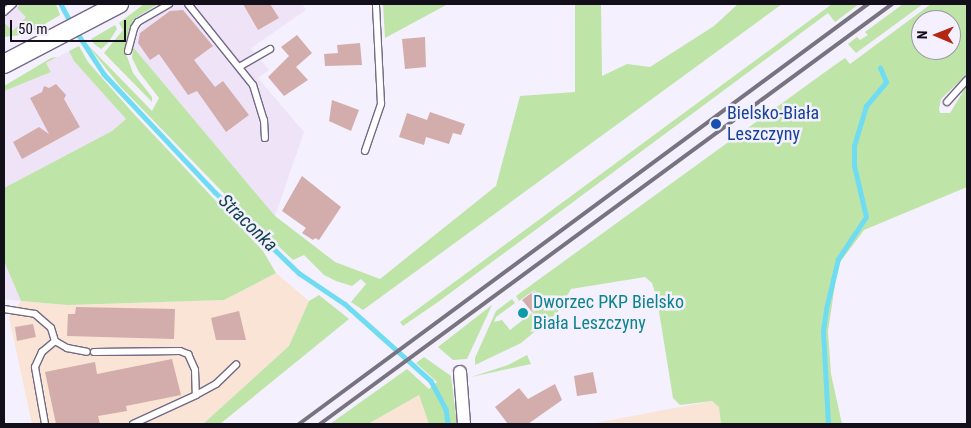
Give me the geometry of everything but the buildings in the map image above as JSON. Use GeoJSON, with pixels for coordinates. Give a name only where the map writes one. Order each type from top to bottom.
{"type":"FeatureCollection","features":[{"type":"Feature","properties":{"kind":"main road"},"geometry":{"type":"LineString","coordinates":[[4,64],[119,4]]}},
{"type":"Feature","properties":{"kind":"street"},"geometry":{"type":"LineString","coordinates":[[460,372],[464,424]]}},
{"type":"Feature","properties":{"kind":"lane"},"geometry":{"type":"LineString","coordinates":[[4,12],[13,4]]}},
{"type":"Feature","properties":{"kind":"lane"},"geometry":{"type":"LineString","coordinates":[[128,52],[134,28],[138,22],[169,4]]}},
{"type":"Feature","properties":{"kind":"lane"},"geometry":{"type":"LineString","coordinates":[[188,4],[239,67],[258,97],[265,138]]}},
{"type":"Feature","properties":{"kind":"lane"},"geometry":{"type":"LineString","coordinates":[[365,150],[381,104],[376,4]]}},
{"type":"Feature","properties":{"kind":"lane"},"geometry":{"type":"LineString","coordinates":[[239,67],[270,49]]}},
{"type":"Feature","properties":{"kind":"lane"},"geometry":{"type":"LineString","coordinates":[[947,102],[967,80]]}},
{"type":"Feature","properties":{"kind":"lane"},"geometry":{"type":"LineString","coordinates":[[4,309],[35,314],[51,328],[56,341],[67,348],[91,352],[180,351],[188,354],[195,370],[196,395]]}},
{"type":"Feature","properties":{"kind":"lane"},"geometry":{"type":"LineString","coordinates":[[45,424],[35,368],[42,352],[56,341]]}},
{"type":"Feature","properties":{"kind":"lane"},"geometry":{"type":"LineString","coordinates":[[133,424],[216,384],[236,366]]}},
{"type":"Feature","properties":{"kind":"shaded area"},"geometry":{"type":"Polygon","coordinates":[[[4,4],[35,4],[43,25],[28,34],[4,37],[4,4]]]}},
{"type":"Feature","properties":{"kind":"shaded area"},"geometry":{"type":"Polygon","coordinates":[[[176,4],[302,4],[306,10],[251,48],[269,70],[258,78],[304,132],[275,216],[133,47],[139,30],[148,20],[176,4]]]}},
{"type":"Feature","properties":{"kind":"shaded area"},"geometry":{"type":"Polygon","coordinates":[[[69,51],[126,119],[112,131],[4,188],[4,91],[51,72],[46,63],[69,51]]]}},
{"type":"Feature","properties":{"kind":"shaded area"},"geometry":{"type":"Polygon","coordinates":[[[4,260],[21,301],[4,299],[4,260]]]}},
{"type":"Feature","properties":{"kind":"shaded area"},"geometry":{"type":"Polygon","coordinates":[[[276,273],[309,301],[289,346],[203,424],[32,424],[9,317],[21,301],[68,305],[224,300],[276,273]]]}},
{"type":"Feature","properties":{"kind":"shaded area"},"geometry":{"type":"Polygon","coordinates":[[[419,395],[429,424],[368,424],[419,395]]]}},
{"type":"Feature","properties":{"kind":"shaded area"},"geometry":{"type":"Polygon","coordinates":[[[712,401],[719,406],[721,424],[590,424],[712,401]]]}},
{"type":"Feature","properties":{"kind":"green space"},"geometry":{"type":"Polygon","coordinates":[[[20,4],[56,4],[60,15],[28,34],[4,37],[4,23],[13,31],[26,17],[17,8],[20,4]]]}},
{"type":"Feature","properties":{"kind":"green space"},"geometry":{"type":"Polygon","coordinates":[[[144,4],[158,4],[134,19],[125,51],[133,73],[152,97],[152,102],[104,53],[123,30],[119,23],[144,4]]]}},
{"type":"Feature","properties":{"kind":"green space"},"geometry":{"type":"Polygon","coordinates":[[[383,4],[448,4],[385,38],[383,4]]]}},
{"type":"Feature","properties":{"kind":"green space"},"geometry":{"type":"Polygon","coordinates":[[[491,4],[601,4],[602,76],[627,64],[650,67],[714,26],[738,4],[782,4],[363,310],[351,302],[366,284],[361,279],[352,286],[324,275],[304,255],[293,260],[240,210],[120,86],[85,42],[152,111],[159,98],[139,72],[132,58],[133,47],[275,216],[335,262],[380,279],[496,186],[520,96],[575,92],[575,5],[491,4]]]}},
{"type":"Feature","properties":{"kind":"green space"},"geometry":{"type":"Polygon","coordinates":[[[832,4],[859,4],[835,22],[828,13],[438,302],[403,326],[400,322],[832,4]]]}},
{"type":"Feature","properties":{"kind":"green space"},"geometry":{"type":"Polygon","coordinates":[[[903,4],[923,4],[915,10],[911,10],[911,13],[856,53],[848,44],[857,37],[860,40],[868,35],[865,32],[903,4]]]}},
{"type":"Feature","properties":{"kind":"green space"},"geometry":{"type":"Polygon","coordinates":[[[931,4],[967,4],[967,74],[941,99],[939,109],[940,113],[950,113],[967,85],[967,187],[864,230],[838,265],[828,331],[831,374],[842,424],[721,424],[719,407],[712,401],[680,405],[673,398],[657,299],[652,283],[645,277],[571,289],[557,313],[521,343],[475,365],[475,358],[496,311],[512,299],[515,303],[496,317],[494,322],[502,320],[510,330],[546,302],[534,290],[519,301],[516,296],[845,58],[850,64],[911,19],[911,60],[961,60],[961,10],[923,10],[931,4]]]}},
{"type":"Feature","properties":{"kind":"green space"},"geometry":{"type":"Polygon","coordinates":[[[115,25],[117,29],[108,43],[101,49],[94,44],[91,39],[115,25]]]}},
{"type":"Feature","properties":{"kind":"green space"},"geometry":{"type":"Polygon","coordinates":[[[79,46],[88,62],[133,113],[263,251],[276,273],[224,300],[68,305],[21,301],[4,261],[4,188],[112,131],[126,119],[74,61],[69,51],[79,46]]]}},
{"type":"Feature","properties":{"kind":"green space"},"geometry":{"type":"Polygon","coordinates":[[[57,57],[46,63],[51,72],[4,91],[4,86],[51,58],[57,57]]]}},
{"type":"Feature","properties":{"kind":"green space"},"geometry":{"type":"Polygon","coordinates":[[[319,295],[349,319],[220,424],[203,424],[289,346],[309,301],[319,295]]]}},
{"type":"Feature","properties":{"kind":"green space"},"geometry":{"type":"Polygon","coordinates":[[[492,305],[467,359],[453,360],[438,347],[492,305]]]}},
{"type":"Feature","properties":{"kind":"green space"},"geometry":{"type":"Polygon","coordinates":[[[527,355],[531,364],[471,377],[508,365],[527,355]]]}},
{"type":"Feature","properties":{"kind":"green space"},"geometry":{"type":"Polygon","coordinates":[[[424,357],[451,376],[457,424],[429,424],[419,395],[368,424],[330,424],[407,369],[429,389],[437,382],[416,363],[424,357]]]}},
{"type":"Feature","properties":{"kind":"waterway","name":"Straconka"},"geometry":{"type":"LineString","coordinates":[[61,4],[72,25]]}},
{"type":"Feature","properties":{"kind":"waterway","name":"Straconka"},"geometry":{"type":"LineString","coordinates":[[76,31],[104,74],[215,192],[299,273],[345,304],[431,381],[446,409],[448,424]]}},
{"type":"Feature","properties":{"kind":"waterway"},"geometry":{"type":"LineString","coordinates":[[828,424],[823,331],[826,309],[838,259],[866,217],[854,166],[854,146],[866,106],[886,82],[880,68]]}},
{"type":"Feature","properties":{"kind":"railway"},"geometry":{"type":"LineString","coordinates":[[299,424],[868,4]]}},
{"type":"Feature","properties":{"kind":"railway"},"geometry":{"type":"LineString","coordinates":[[320,424],[892,4]]}},
{"type":"Feature","properties":{"kind":"place","name":"Bielsko-Biała Leszczyny"},"geometry":{"type":"Point","coordinates":[716,124]}},
{"type":"Feature","properties":{"kind":"place","name":"Dworzec PKP Bielsko Biała Leszczyny"},"geometry":{"type":"Point","coordinates":[523,313]}}]}
